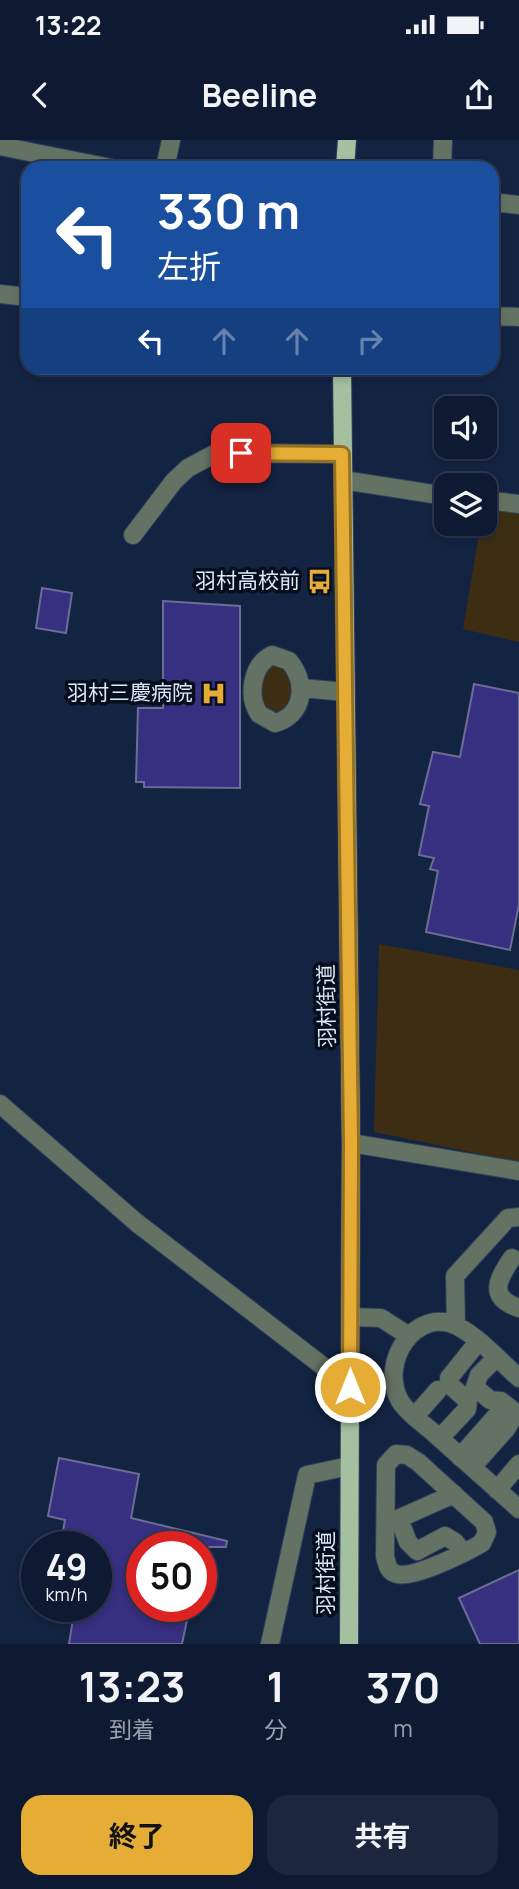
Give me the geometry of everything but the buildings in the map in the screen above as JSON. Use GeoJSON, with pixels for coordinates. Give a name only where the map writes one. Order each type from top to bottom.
{"type":"FeatureCollection","features":[{"type":"Feature","properties":{"kind":"main road"},"geometry":{"type":"LineString","coordinates":[[346,161],[347,140]]}},
{"type":"Feature","properties":{"kind":"main road","name":"羽村街道"},"geometry":{"type":"LineString","coordinates":[[342,375],[351,1143],[349,1644]]}},
{"type":"Feature","properties":{"kind":"street"},"geometry":{"type":"LineString","coordinates":[[166,161],[171,140]]}},
{"type":"Feature","properties":{"kind":"street"},"geometry":{"type":"LineString","coordinates":[[442,161],[443,140]]}},
{"type":"Feature","properties":{"kind":"street"},"geometry":{"type":"LineString","coordinates":[[11,145],[81,161]]}},
{"type":"Feature","properties":{"kind":"street"},"geometry":{"type":"LineString","coordinates":[[499,203],[519,205]]}},
{"type":"Feature","properties":{"kind":"street"},"geometry":{"type":"LineString","coordinates":[[0,295],[21,296]]}},
{"type":"Feature","properties":{"kind":"street"},"geometry":{"type":"LineString","coordinates":[[499,316],[519,317]]}},
{"type":"Feature","properties":{"kind":"street"},"geometry":{"type":"LineString","coordinates":[[133,536],[174,481],[188,468],[216,453],[342,454]]}},
{"type":"Feature","properties":{"kind":"street"},"geometry":{"type":"LineString","coordinates":[[343,480],[434,494]]}},
{"type":"Feature","properties":{"kind":"street"},"geometry":{"type":"LineString","coordinates":[[497,501],[519,504]]}},
{"type":"Feature","properties":{"kind":"street"},"geometry":{"type":"LineString","coordinates":[[302,688],[345,692]]}},
{"type":"Feature","properties":{"kind":"street"},"geometry":{"type":"LineString","coordinates":[[0,1104],[137,1223],[350,1387]]}},
{"type":"Feature","properties":{"kind":"street"},"geometry":{"type":"LineString","coordinates":[[351,1143],[519,1171]]}},
{"type":"Feature","properties":{"kind":"street"},"geometry":{"type":"LineString","coordinates":[[456,1325],[455,1276],[508,1218],[519,1217]]}},
{"type":"Feature","properties":{"kind":"street"},"geometry":{"type":"LineString","coordinates":[[489,1238],[516,1261],[499,1278],[498,1291],[509,1305],[519,1308]]}},
{"type":"Feature","properties":{"kind":"street"},"geometry":{"type":"LineString","coordinates":[[351,1317],[381,1318],[409,1336]]}},
{"type":"Feature","properties":{"kind":"street"},"geometry":{"type":"LineString","coordinates":[[518,1375],[456,1325],[425,1326],[409,1336],[398,1352],[392,1370],[402,1404],[519,1509]]}},
{"type":"Feature","properties":{"kind":"street"},"geometry":{"type":"LineString","coordinates":[[456,1453],[468,1401],[450,1385],[449,1378],[478,1342]]}},
{"type":"Feature","properties":{"kind":"street"},"geometry":{"type":"LineString","coordinates":[[430,1473],[456,1453],[511,1421],[511,1409],[501,1401],[490,1400],[475,1387],[479,1375],[496,1357]]}},
{"type":"Feature","properties":{"kind":"street"},"geometry":{"type":"LineString","coordinates":[[415,1416],[438,1390]]}},
{"type":"Feature","properties":{"kind":"street"},"geometry":{"type":"LineString","coordinates":[[456,1453],[487,1419]]}},
{"type":"Feature","properties":{"kind":"street"},"geometry":{"type":"LineString","coordinates":[[396,1454],[407,1455],[430,1473],[484,1522],[487,1532],[482,1543],[463,1552],[411,1574],[396,1574],[388,1568],[385,1556],[392,1522],[386,1465],[396,1454]]}},
{"type":"Feature","properties":{"kind":"street"},"geometry":{"type":"LineString","coordinates":[[497,1490],[519,1464]]}},
{"type":"Feature","properties":{"kind":"street"},"geometry":{"type":"LineString","coordinates":[[270,1644],[307,1475],[349,1466]]}},
{"type":"Feature","properties":{"kind":"street"},"geometry":{"type":"LineString","coordinates":[[392,1522],[454,1494]]}},
{"type":"Feature","properties":{"kind":"street"},"geometry":{"type":"LineString","coordinates":[[392,1522],[416,1551],[445,1536],[455,1542],[463,1552]]}},
{"type":"Feature","properties":{"kind":"shaded area"},"geometry":{"type":"Polygon","coordinates":[[[497,512],[519,512],[519,642],[463,629],[479,536],[497,536],[497,512]]]}},
{"type":"Feature","properties":{"kind":"shaded area"},"geometry":{"type":"Polygon","coordinates":[[[277,664],[291,674],[293,698],[283,714],[269,710],[261,691],[266,672],[277,664]]]}},
{"type":"Feature","properties":{"kind":"shaded area"},"geometry":{"type":"Polygon","coordinates":[[[379,944],[519,970],[519,1162],[374,1132],[379,944]]]}},
{"type":"Feature","properties":{"kind":"place","name":"羽村高校前"},"geometry":{"type":"Point","coordinates":[320,581]}},
{"type":"Feature","properties":{"kind":"place","name":"羽村三慶病院"},"geometry":{"type":"Point","coordinates":[213,693]}},
{"type":"Feature","properties":{"kind":"route"},"geometry":{"type":"LineString","coordinates":[[241,453],[342,454],[351,1143],[350,1387]]}}]}
